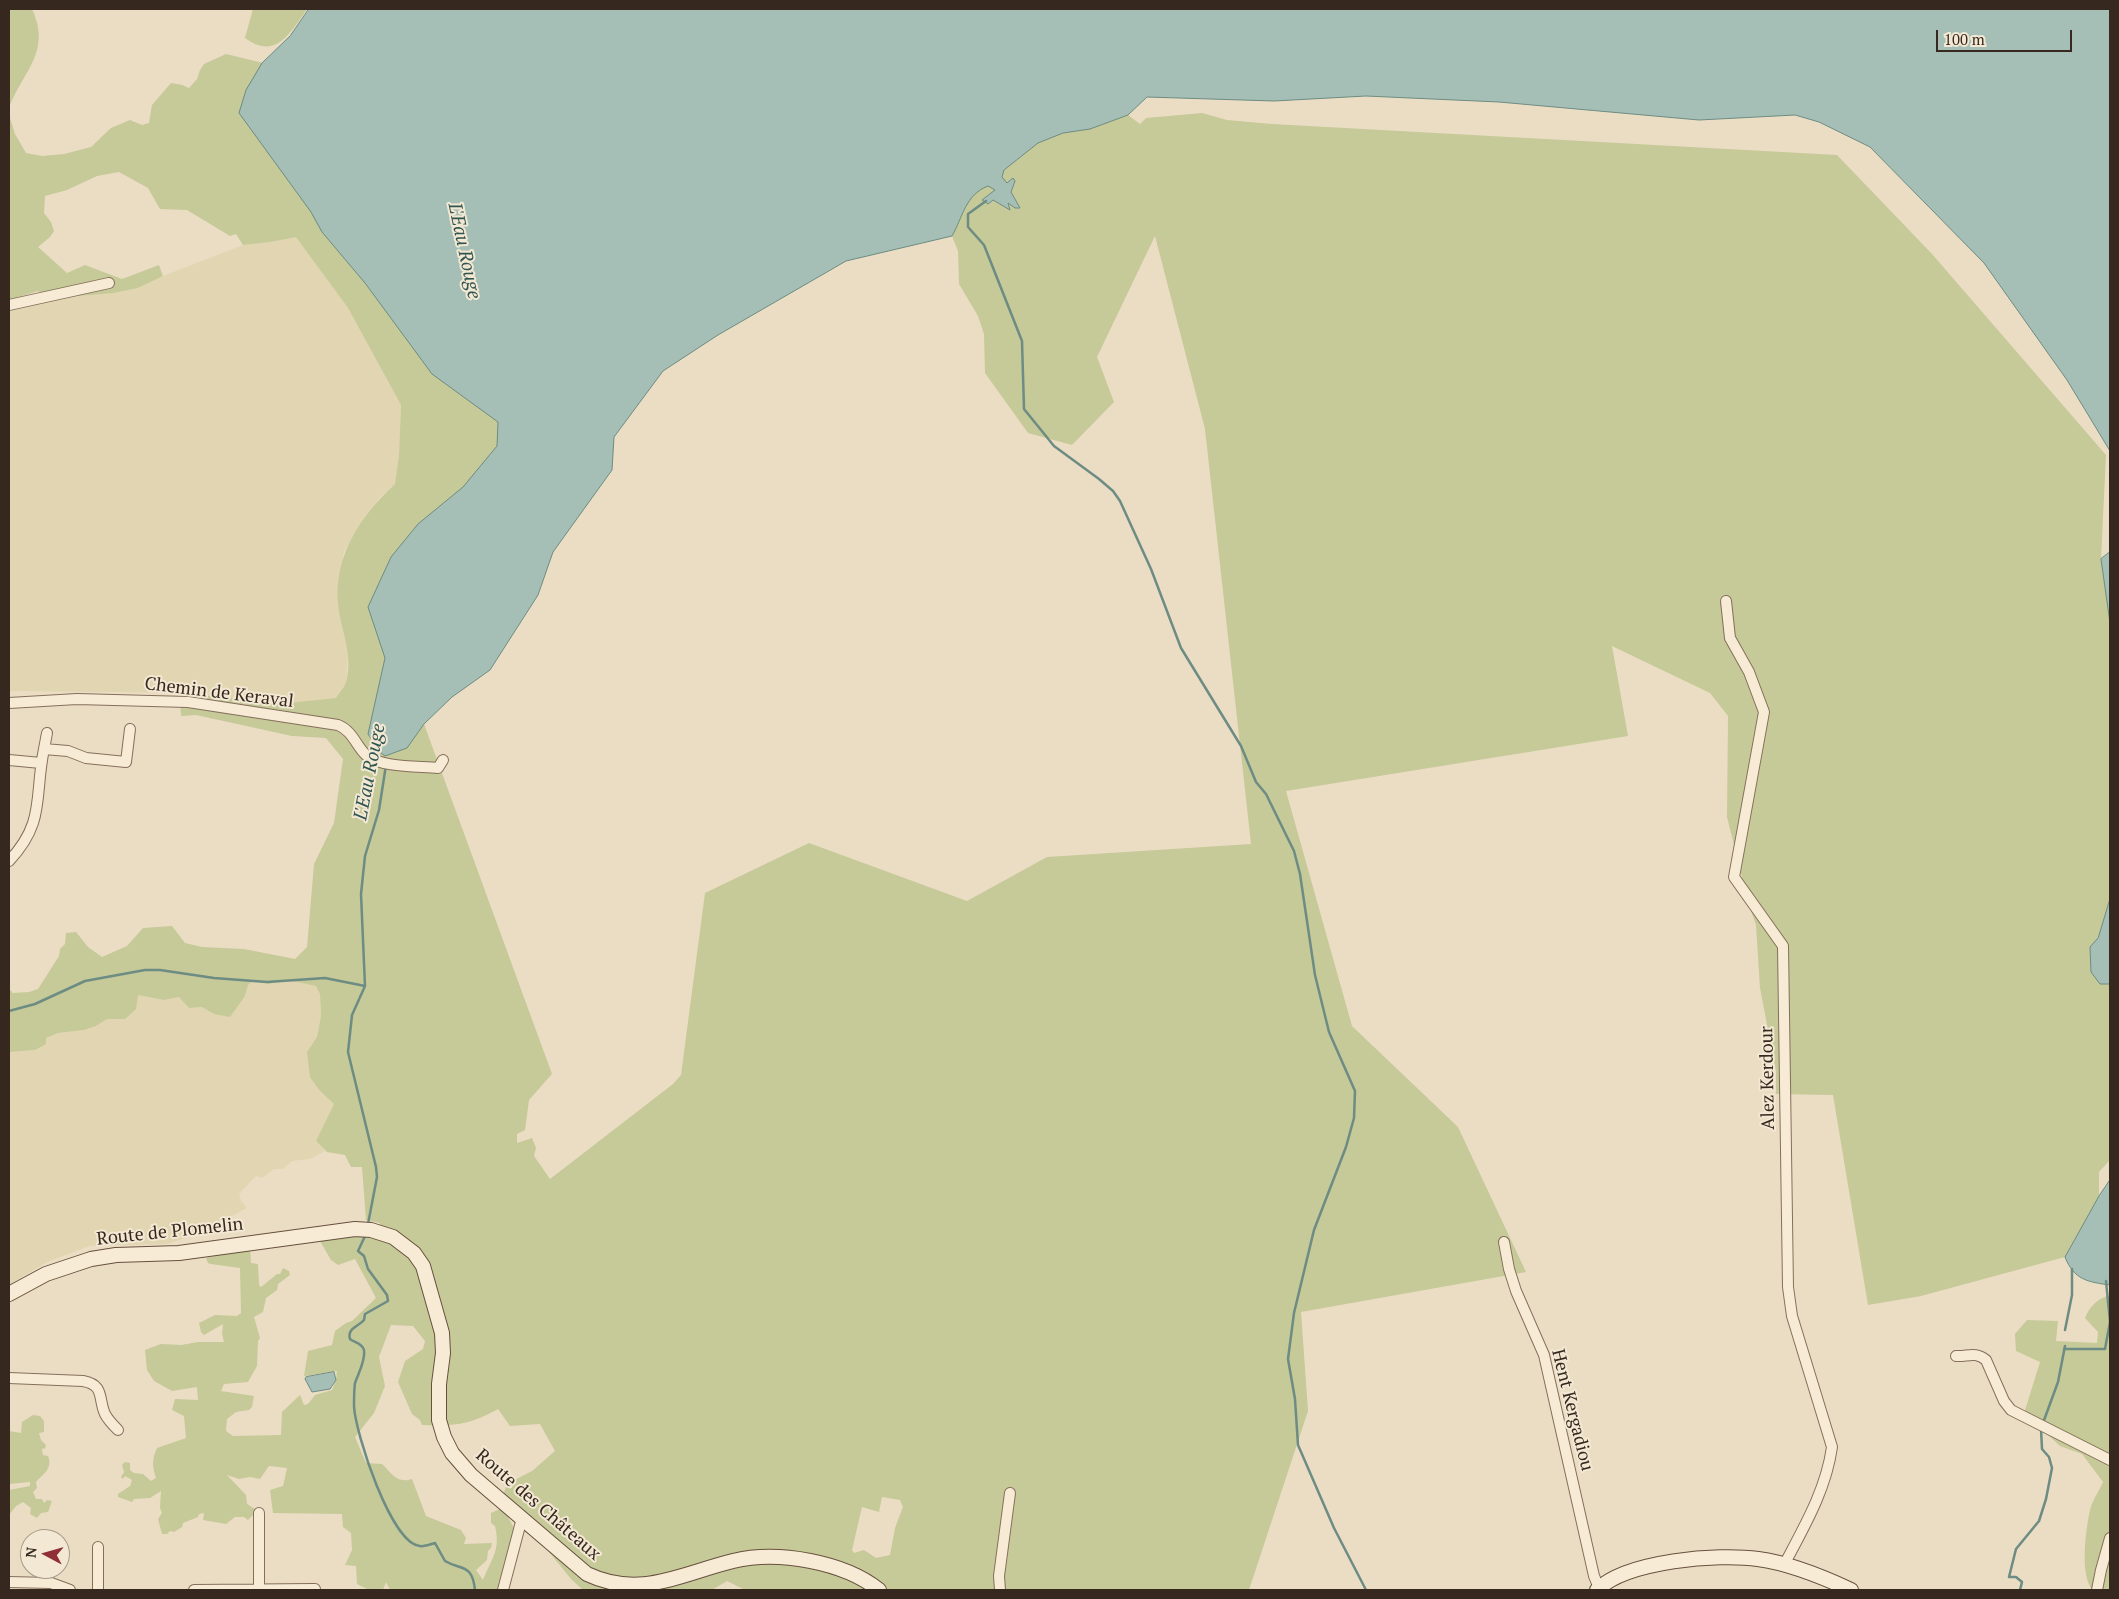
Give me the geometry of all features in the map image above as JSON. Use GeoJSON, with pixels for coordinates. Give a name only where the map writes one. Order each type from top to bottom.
{"type":"FeatureCollection","features":[{"type":"Feature","properties":{"kind":"street"},"geometry":{"type":"LineString","coordinates":[[9,305],[109,283]]}},
{"type":"Feature","properties":{"kind":"street","name":"Alez Kerdour"},"geometry":{"type":"LineString","coordinates":[[1726,601],[1730,638],[1749,672],[1764,712],[1734,878],[1783,946],[1788,1287],[1792,1316],[1832,1447],[1829,1465],[1818,1499],[1784,1565]]}},
{"type":"Feature","properties":{"kind":"street","name":"Chemin de Keraval"},"geometry":{"type":"LineString","coordinates":[[9,703],[76,699],[188,702],[249,710],[298,720],[331,723],[344,727],[366,755],[379,762],[438,768],[443,760]]}},
{"type":"Feature","properties":{"kind":"street"},"geometry":{"type":"LineString","coordinates":[[44,749],[68,751],[86,758],[126,762],[130,729]]}},
{"type":"Feature","properties":{"kind":"street"},"geometry":{"type":"LineString","coordinates":[[9,861],[25,842],[33,826],[46,733]]}},
{"type":"Feature","properties":{"kind":"street"},"geometry":{"type":"LineString","coordinates":[[9,760],[41,763]]}},
{"type":"Feature","properties":{"kind":"street","name":"Route de Plomelin"},"geometry":{"type":"LineString","coordinates":[[9,1294],[46,1274],[91,1258],[116,1255],[179,1253],[333,1231],[368,1229]]}},
{"type":"Feature","properties":{"kind":"street","name":"Route des Châteaux"},"geometry":{"type":"LineString","coordinates":[[368,1229],[393,1238],[409,1249],[419,1260],[427,1274],[443,1340],[438,1405],[440,1425],[446,1442],[470,1475],[587,1574],[606,1584],[633,1588],[647,1586],[734,1561],[769,1557],[809,1561],[839,1568],[855,1574],[879,1590]]}},
{"type":"Feature","properties":{"kind":"street","name":"Hent Kergadiou"},"geometry":{"type":"LineString","coordinates":[[1504,1242],[1509,1269],[1516,1291],[1544,1355],[1598,1589]]}},
{"type":"Feature","properties":{"kind":"street"},"geometry":{"type":"LineString","coordinates":[[1956,1356],[1971,1354],[1982,1356],[1989,1365],[2006,1405],[2011,1410],[2110,1460]]}},
{"type":"Feature","properties":{"kind":"street"},"geometry":{"type":"LineString","coordinates":[[9,1378],[91,1384],[100,1392],[105,1414],[118,1430]]}},
{"type":"Feature","properties":{"kind":"street"},"geometry":{"type":"LineString","coordinates":[[1000,1590],[999,1576],[1010,1493]]}},
{"type":"Feature","properties":{"kind":"street"},"geometry":{"type":"LineString","coordinates":[[259,1513],[259,1590]]}},
{"type":"Feature","properties":{"kind":"street"},"geometry":{"type":"LineString","coordinates":[[503,1590],[522,1518]]}},
{"type":"Feature","properties":{"kind":"street"},"geometry":{"type":"LineString","coordinates":[[2097,1590],[2110,1538]]}},
{"type":"Feature","properties":{"kind":"street"},"geometry":{"type":"LineString","coordinates":[[98,1547],[98,1590]]}},
{"type":"Feature","properties":{"kind":"street"},"geometry":{"type":"LineString","coordinates":[[1598,1589],[1616,1577],[1665,1563],[1701,1559],[1756,1558],[1784,1565],[1851,1590]]}},
{"type":"Feature","properties":{"kind":"street"},"geometry":{"type":"LineString","coordinates":[[9,1582],[51,1583],[70,1590]]}},
{"type":"Feature","properties":{"kind":"street"},"geometry":{"type":"LineString","coordinates":[[194,1590],[315,1589]]}},
{"type":"Feature","properties":{"kind":"shaded area"},"geometry":{"type":"Polygon","coordinates":[[[296,236],[348,308],[401,405],[399,455],[395,484],[380,497],[359,525],[344,552],[338,580],[338,604],[348,655],[346,683],[336,698],[288,703],[191,693],[9,691],[9,309],[54,298],[114,293],[138,288],[163,276],[243,245],[270,242],[296,236]]]}},
{"type":"Feature","properties":{"kind":"shaded area"},"geometry":{"type":"Polygon","coordinates":[[[288,979],[317,986],[320,994],[321,1016],[317,1037],[307,1052],[320,1091],[334,1104],[316,1141],[325,1151],[310,1159],[292,1161],[283,1169],[274,1169],[262,1178],[256,1176],[239,1194],[241,1201],[247,1208],[200,1233],[167,1244],[90,1246],[47,1262],[9,1285],[9,1052],[35,1050],[46,1038],[58,1033],[84,1030],[96,1026],[107,1019],[125,1019],[138,995],[164,1000],[179,997],[189,1008],[202,1007],[214,1014],[245,996],[248,985],[253,981],[269,984],[288,979]]]}},
{"type":"Feature","properties":{"kind":"green space"},"geometry":{"type":"Polygon","coordinates":[[[9,9],[32,9],[39,37],[33,61],[9,108],[9,9]]]}},
{"type":"Feature","properties":{"kind":"green space"},"geometry":{"type":"Polygon","coordinates":[[[253,9],[307,9],[282,41],[266,46],[256,44],[245,38],[253,9]]]}},
{"type":"Feature","properties":{"kind":"green space"},"geometry":{"type":"Polygon","coordinates":[[[309,9],[2110,9],[2110,451],[2067,380],[1984,263],[1870,147],[1819,122],[1795,115],[1699,120],[1499,102],[1366,96],[1274,101],[1147,97],[1128,115],[1140,124],[1146,118],[1202,113],[1227,120],[1272,124],[1837,155],[1932,254],[2106,455],[2101,559],[2110,552],[2110,1160],[2099,1172],[2099,1195],[2110,1180],[2110,1285],[2088,1281],[2078,1275],[2073,1271],[2065,1257],[1921,1296],[1868,1305],[1833,1095],[1776,1094],[1776,1071],[1760,988],[1756,925],[1749,905],[1727,817],[1728,716],[1710,693],[1612,646],[1628,736],[1286,791],[1352,1026],[1458,1127],[1526,1272],[1301,1312],[1308,1411],[1249,1590],[745,1590],[727,1581],[712,1590],[583,1590],[571,1579],[503,1495],[507,1484],[532,1471],[555,1451],[540,1424],[510,1426],[498,1409],[479,1418],[462,1423],[422,1425],[420,1420],[412,1414],[398,1382],[405,1361],[423,1349],[425,1341],[413,1326],[391,1325],[379,1357],[385,1386],[374,1413],[355,1437],[366,1463],[382,1464],[398,1479],[412,1479],[426,1516],[461,1530],[466,1538],[464,1544],[492,1543],[488,1551],[487,1560],[476,1570],[483,1580],[497,1542],[495,1526],[491,1523],[491,1513],[500,1509],[504,1510],[514,1528],[514,1534],[500,1590],[390,1590],[386,1582],[383,1590],[369,1590],[357,1584],[356,1566],[345,1565],[352,1550],[351,1533],[343,1527],[342,1514],[273,1513],[270,1490],[283,1486],[287,1468],[269,1466],[260,1479],[250,1477],[239,1479],[227,1475],[246,1495],[247,1504],[255,1509],[256,1512],[248,1520],[244,1517],[235,1517],[226,1524],[203,1520],[204,1513],[183,1523],[182,1527],[174,1532],[170,1531],[167,1534],[162,1534],[158,1519],[162,1513],[160,1508],[161,1491],[150,1498],[134,1499],[132,1502],[118,1497],[118,1494],[130,1486],[132,1480],[125,1476],[123,1479],[121,1477],[124,1472],[122,1465],[125,1462],[130,1463],[130,1470],[134,1473],[143,1474],[151,1481],[156,1478],[153,1463],[157,1448],[186,1438],[184,1416],[172,1410],[175,1399],[198,1400],[197,1387],[172,1391],[154,1381],[147,1370],[145,1350],[161,1344],[181,1345],[198,1342],[224,1342],[222,1334],[223,1324],[204,1335],[201,1332],[199,1323],[215,1315],[237,1316],[241,1313],[240,1268],[211,1264],[208,1263],[206,1258],[250,1248],[251,1263],[258,1264],[259,1285],[261,1287],[277,1274],[280,1274],[283,1268],[289,1271],[290,1275],[278,1284],[277,1290],[266,1298],[263,1312],[254,1317],[260,1338],[258,1341],[257,1366],[248,1382],[224,1384],[221,1391],[254,1396],[252,1407],[249,1410],[236,1412],[227,1419],[226,1431],[233,1436],[281,1435],[282,1412],[300,1395],[304,1405],[308,1404],[315,1395],[332,1390],[337,1371],[304,1376],[308,1351],[332,1345],[335,1331],[352,1321],[376,1298],[355,1259],[338,1265],[331,1260],[320,1241],[333,1236],[347,1234],[362,1235],[376,1239],[380,1223],[366,1220],[362,1167],[351,1167],[345,1155],[327,1152],[316,1141],[334,1104],[320,1091],[310,1077],[307,1052],[317,1037],[321,1016],[320,994],[316,986],[288,980],[269,984],[253,981],[248,985],[245,996],[230,1017],[214,1014],[202,1007],[189,1008],[179,997],[164,1000],[138,995],[136,1009],[125,1019],[107,1019],[96,1026],[84,1030],[58,1033],[46,1038],[46,1044],[35,1050],[9,1052],[9,989],[13,993],[29,992],[38,989],[59,956],[60,949],[65,944],[66,933],[76,932],[88,947],[102,957],[127,946],[143,928],[172,926],[185,943],[202,947],[244,949],[295,959],[307,947],[314,864],[334,823],[343,759],[326,738],[292,736],[196,715],[181,716],[180,693],[288,703],[336,698],[346,682],[348,672],[348,652],[338,603],[340,569],[345,552],[361,523],[371,509],[395,484],[399,455],[401,405],[348,308],[296,237],[243,245],[236,234],[230,236],[187,210],[160,209],[148,188],[119,172],[97,176],[67,190],[45,196],[44,213],[51,222],[54,231],[38,247],[67,273],[85,265],[122,279],[159,265],[163,276],[138,288],[114,293],[54,298],[38,291],[9,300],[9,115],[15,134],[26,153],[42,156],[64,154],[91,147],[111,128],[130,120],[142,125],[149,123],[152,105],[171,83],[189,88],[197,79],[204,64],[226,54],[263,63],[290,36],[309,9]],[[952,236],[846,261],[718,335],[663,371],[614,437],[612,470],[553,552],[538,595],[490,670],[452,697],[424,724],[552,1074],[529,1100],[525,1130],[517,1134],[517,1143],[532,1138],[536,1148],[534,1156],[550,1179],[673,1084],[681,1075],[705,893],[809,843],[967,901],[1047,857],[1251,844],[1205,429],[1155,236],[1097,357],[1114,402],[1072,445],[1028,433],[985,373],[984,334],[978,316],[959,284],[958,251],[952,236]],[[882,1497],[879,1512],[862,1507],[852,1550],[854,1553],[864,1550],[876,1558],[890,1555],[895,1528],[903,1507],[900,1500],[882,1497]]]}},
{"type":"Feature","properties":{"kind":"green space"},"geometry":{"type":"Polygon","coordinates":[[[2110,1295],[2110,1590],[2093,1590],[2086,1575],[2085,1564],[2088,1518],[2103,1482],[2082,1454],[2060,1446],[2048,1435],[2022,1420],[2040,1362],[2016,1351],[2015,1334],[2027,1320],[2058,1321],[2056,1341],[2097,1343],[2098,1332],[2085,1318],[2094,1304],[2110,1295]]]}},
{"type":"Feature","properties":{"kind":"green space"},"geometry":{"type":"Polygon","coordinates":[[[33,1415],[40,1416],[44,1421],[44,1432],[39,1433],[41,1440],[46,1445],[45,1449],[43,1448],[42,1450],[43,1455],[48,1456],[49,1464],[46,1471],[36,1482],[37,1488],[33,1492],[36,1499],[42,1499],[44,1503],[47,1500],[52,1501],[48,1512],[41,1513],[37,1518],[30,1514],[31,1508],[23,1502],[16,1506],[9,1515],[9,1490],[30,1486],[30,1482],[9,1484],[9,1431],[21,1433],[22,1422],[33,1415]]]}},
{"type":"Feature","properties":{"kind":"water"},"geometry":{"type":"Polygon","coordinates":[[[309,9],[2110,9],[2110,451],[2067,380],[1984,263],[1870,147],[1819,122],[1795,115],[1699,120],[1499,102],[1366,96],[1274,101],[1147,97],[1128,115],[1090,129],[1063,133],[1038,143],[1004,170],[1002,177],[1007,183],[1013,178],[1015,181],[1011,192],[1020,208],[1015,208],[1008,203],[1010,210],[993,200],[988,204],[982,200],[995,190],[988,186],[980,190],[969,201],[952,236],[846,261],[718,335],[663,371],[614,437],[612,470],[553,552],[538,595],[490,670],[452,697],[424,724],[407,748],[385,756],[368,734],[385,658],[368,607],[391,557],[418,524],[463,487],[497,446],[498,422],[432,374],[365,283],[322,232],[311,212],[239,113],[246,90],[262,63],[290,36],[309,9]]]}},
{"type":"Feature","properties":{"kind":"water"},"geometry":{"type":"Polygon","coordinates":[[[2110,552],[2110,623],[2101,559],[2110,552]]]}},
{"type":"Feature","properties":{"kind":"water"},"geometry":{"type":"Polygon","coordinates":[[[2110,899],[2110,984],[2100,984],[2091,972],[2090,947],[2098,938],[2110,899]]]}},
{"type":"Feature","properties":{"kind":"water"},"geometry":{"type":"Polygon","coordinates":[[[2110,1180],[2110,1285],[2088,1281],[2077,1275],[2065,1257],[2110,1180]]]}},
{"type":"Feature","properties":{"kind":"water"},"geometry":{"type":"Polygon","coordinates":[[[334,1372],[336,1380],[330,1389],[312,1392],[305,1379],[306,1377],[334,1372]]]}},
{"type":"Feature","properties":{"kind":"waterway"},"geometry":{"type":"LineString","coordinates":[[986,201],[968,214],[968,227],[984,245],[1022,341],[1024,409],[1054,446],[1099,479],[1113,491],[1120,501],[1151,569],[1181,648],[1241,746],[1256,782],[1266,794],[1294,851],[1300,874],[1315,975],[1329,1032],[1355,1091],[1354,1118],[1346,1147],[1314,1230],[1294,1313],[1288,1359],[1295,1399],[1298,1445],[1334,1528],[1366,1590]]}},
{"type":"Feature","properties":{"kind":"waterway","name":"L'Eau Rouge"},"geometry":{"type":"LineString","coordinates":[[368,1224],[377,1177],[376,1167],[348,1052],[352,1015],[365,986],[361,894],[365,856],[379,810],[386,765]]}},
{"type":"Feature","properties":{"kind":"waterway"},"geometry":{"type":"LineString","coordinates":[[9,1011],[35,1004],[85,981],[145,970],[267,982],[325,978],[365,986]]}},
{"type":"Feature","properties":{"kind":"waterway","name":"L'Eau Rouge"},"geometry":{"type":"LineString","coordinates":[[366,1234],[358,1251],[364,1256],[368,1269],[387,1295],[388,1301],[365,1314],[364,1320],[349,1335],[350,1339],[360,1344],[364,1350],[363,1362],[355,1383],[354,1394],[356,1419],[361,1439],[377,1485],[398,1527],[409,1540],[420,1546],[435,1543],[445,1561],[469,1572],[474,1581],[475,1590]]}},
{"type":"Feature","properties":{"kind":"waterway"},"geometry":{"type":"LineString","coordinates":[[2065,1330],[2072,1295],[2072,1269]]}},
{"type":"Feature","properties":{"kind":"waterway"},"geometry":{"type":"LineString","coordinates":[[2064,1349],[2105,1349],[2110,1322],[2106,1281]]}},
{"type":"Feature","properties":{"kind":"waterway"},"geometry":{"type":"LineString","coordinates":[[2043,1423],[2058,1382],[2065,1346]]}},
{"type":"Feature","properties":{"kind":"waterway"},"geometry":{"type":"LineString","coordinates":[[2020,1590],[2022,1582],[2016,1577],[2009,1577],[2016,1549],[2039,1521],[2046,1499],[2052,1468],[2049,1457],[2042,1449],[2041,1429]]}}]}
